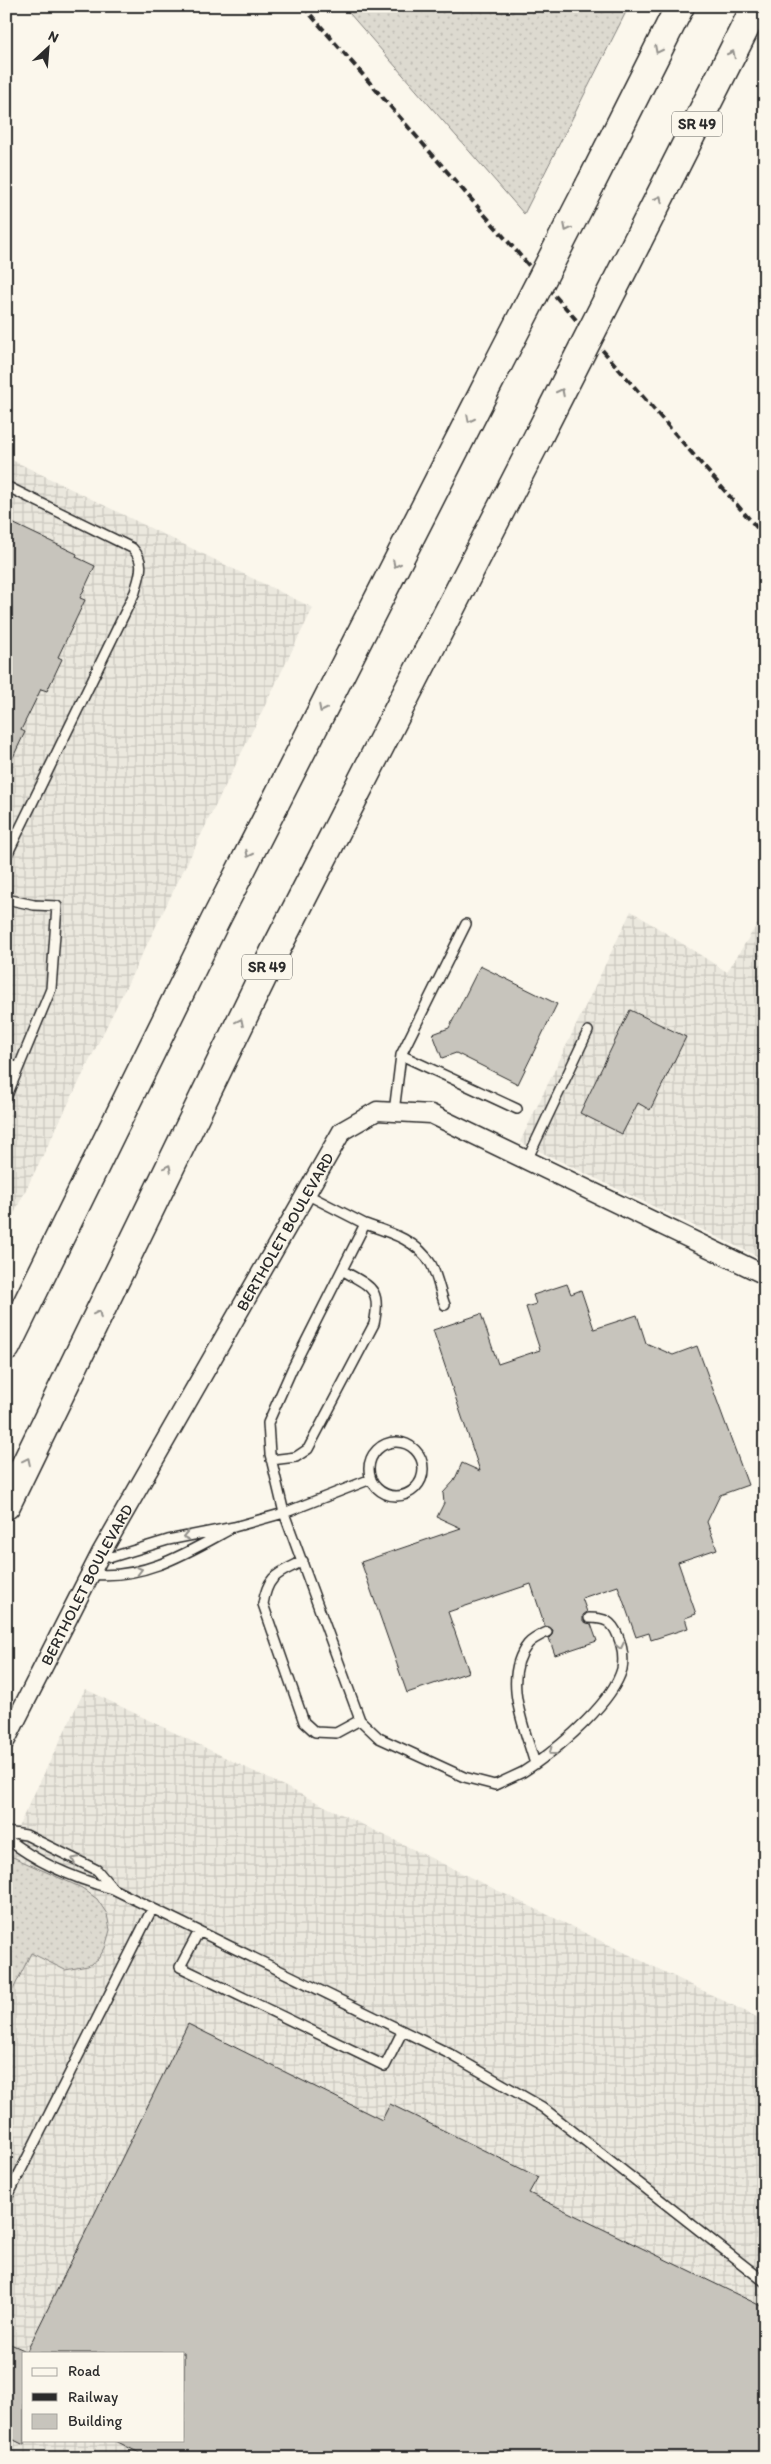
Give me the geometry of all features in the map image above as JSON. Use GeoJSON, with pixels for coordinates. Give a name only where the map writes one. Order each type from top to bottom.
{"type":"FeatureCollection","features":[{"type":"Feature","properties":{"kind":"highway"},"geometry":{"type":"LineString","coordinates":[[6,1348],[214,921],[680,6]]}},
{"type":"Feature","properties":{"kind":"highway","name":"SR 49"},"geometry":{"type":"LineString","coordinates":[[6,1505],[275,951],[756,6]]}},
{"type":"Feature","properties":{"kind":"street","name":"BERTHOLET BOULEVARD"},"geometry":{"type":"LineString","coordinates":[[6,1740],[102,1554],[342,1131],[377,1111],[431,1114],[765,1275]]}},
{"type":"Feature","properties":{"kind":"lane"},"geometry":{"type":"LineString","coordinates":[[6,486],[132,548],[140,555],[142,564],[134,592],[6,857]]}},
{"type":"Feature","properties":{"kind":"lane"},"geometry":{"type":"LineString","coordinates":[[6,899],[34,906],[57,906],[51,989],[6,1098]]}},
{"type":"Feature","properties":{"kind":"lane"},"geometry":{"type":"LineString","coordinates":[[394,1112],[401,1055],[466,924]]}},
{"type":"Feature","properties":{"kind":"lane"},"geometry":{"type":"LineString","coordinates":[[527,1160],[588,1031]]}},
{"type":"Feature","properties":{"kind":"lane"},"geometry":{"type":"LineString","coordinates":[[401,1055],[517,1109]]}},
{"type":"Feature","properties":{"kind":"lane"},"geometry":{"type":"LineString","coordinates":[[6,1063],[18,1068]]}},
{"type":"Feature","properties":{"kind":"lane"},"geometry":{"type":"LineString","coordinates":[[306,1194],[365,1224],[398,1235],[414,1246],[430,1263],[445,1305]]}},
{"type":"Feature","properties":{"kind":"lane"},"geometry":{"type":"LineString","coordinates":[[365,1224],[292,1369],[268,1423],[271,1460],[284,1513],[360,1720],[379,1738],[464,1777],[495,1785],[523,1772],[558,1748],[612,1691],[622,1669],[623,1648],[614,1626],[604,1618],[589,1618]]}},
{"type":"Feature","properties":{"kind":"lane"},"geometry":{"type":"LineString","coordinates":[[271,1460],[296,1457],[308,1449],[374,1324],[378,1305],[373,1289],[342,1270]]}},
{"type":"Feature","properties":{"kind":"lane"},"geometry":{"type":"LineString","coordinates":[[397,1442],[405,1443],[419,1454],[423,1462],[421,1480],[409,1493],[391,1495],[383,1492],[371,1479],[370,1462],[380,1447],[397,1442]]}},
{"type":"Feature","properties":{"kind":"lane"},"geometry":{"type":"LineString","coordinates":[[102,1554],[112,1557],[168,1540],[234,1527],[284,1513],[371,1479]]}},
{"type":"Feature","properties":{"kind":"lane"},"geometry":{"type":"LineString","coordinates":[[91,1574],[112,1577],[172,1562],[234,1527]]}},
{"type":"Feature","properties":{"kind":"lane"},"geometry":{"type":"LineString","coordinates":[[303,1561],[276,1575],[266,1587],[263,1604],[304,1722],[315,1732],[336,1732],[360,1720]]}},
{"type":"Feature","properties":{"kind":"lane"},"geometry":{"type":"LineString","coordinates":[[535,1764],[514,1681],[518,1661],[528,1643],[547,1632]]}},
{"type":"Feature","properties":{"kind":"lane"},"geometry":{"type":"LineString","coordinates":[[6,1832],[26,1835],[96,1870],[113,1889]]}},
{"type":"Feature","properties":{"kind":"lane"},"geometry":{"type":"LineString","coordinates":[[6,1838],[20,1849],[63,1870],[90,1883],[113,1889],[450,2054],[542,2107],[765,2282]]}},
{"type":"Feature","properties":{"kind":"lane"},"geometry":{"type":"LineString","coordinates":[[6,2200],[152,1909]]}},
{"type":"Feature","properties":{"kind":"lane"},"geometry":{"type":"LineString","coordinates":[[198,1932],[180,1967],[385,2066],[402,2032]]}},
{"type":"Feature","properties":{"kind":"shaded area"},"geometry":{"type":"Polygon","coordinates":[[[343,6],[629,6],[524,214],[343,6]]]}},
{"type":"Feature","properties":{"kind":"shaded area"},"geometry":{"type":"Polygon","coordinates":[[[6,457],[313,608],[6,1230],[6,457]]]}},
{"type":"Feature","properties":{"kind":"shaded area"},"geometry":{"type":"Polygon","coordinates":[[[631,911],[727,972],[765,912],[765,1260],[520,1142],[631,911]]]}},
{"type":"Feature","properties":{"kind":"shaded area"},"geometry":{"type":"Polygon","coordinates":[[[85,1689],[765,2021],[765,2458],[6,2458],[6,1852],[85,1689]]]}},
{"type":"Feature","properties":{"kind":"shaded area"},"geometry":{"type":"Polygon","coordinates":[[[6,1854],[82,1888],[97,1899],[107,1914],[110,1930],[105,1948],[98,1959],[88,1966],[65,1970],[31,1953],[6,2004],[6,1854]]]}},
{"type":"Feature","properties":{"kind":"building"},"geometry":{"type":"Polygon","coordinates":[[[6,520],[77,554],[76,557],[95,566],[80,598],[85,600],[58,657],[62,659],[47,691],[41,689],[21,730],[25,732],[6,772],[6,520]]]}},
{"type":"Feature","properties":{"kind":"building"},"geometry":{"type":"Polygon","coordinates":[[[480,966],[557,1004],[518,1084],[456,1053],[442,1058],[433,1034],[449,1028],[480,966]]]}},
{"type":"Feature","properties":{"kind":"building"},"geometry":{"type":"Polygon","coordinates":[[[630,1010],[686,1037],[650,1110],[638,1103],[622,1134],[580,1113],[630,1010]]]}},
{"type":"Feature","properties":{"kind":"building"},"geometry":{"type":"Polygon","coordinates":[[[567,1284],[571,1294],[581,1290],[594,1329],[637,1315],[646,1343],[673,1355],[697,1346],[748,1485],[720,1495],[707,1522],[717,1549],[678,1562],[696,1614],[685,1618],[688,1628],[651,1640],[649,1633],[636,1637],[618,1586],[582,1598],[587,1612],[583,1615],[583,1621],[591,1624],[597,1641],[555,1655],[549,1638],[553,1630],[545,1626],[531,1584],[448,1612],[469,1672],[407,1693],[361,1562],[461,1528],[437,1517],[444,1503],[443,1493],[454,1481],[462,1463],[480,1471],[433,1330],[481,1314],[498,1364],[540,1350],[526,1307],[536,1304],[533,1295],[567,1284]]]}},
{"type":"Feature","properties":{"kind":"building"},"geometry":{"type":"Polygon","coordinates":[[[188,2024],[382,2120],[390,2104],[538,2177],[529,2193],[765,2308],[765,2458],[149,2458],[118,2442],[185,2442],[185,2352],[26,2352],[188,2024]]]}},
{"type":"Feature","properties":{"kind":"building"},"geometry":{"type":"Polygon","coordinates":[[[6,2342],[24,2350],[22,2352],[22,2442],[24,2442],[24,2445],[6,2436],[6,2342]]]}},
{"type":"Feature","properties":{"kind":"railway"},"geometry":{"type":"LineString","coordinates":[[303,6],[765,537]]}}]}
